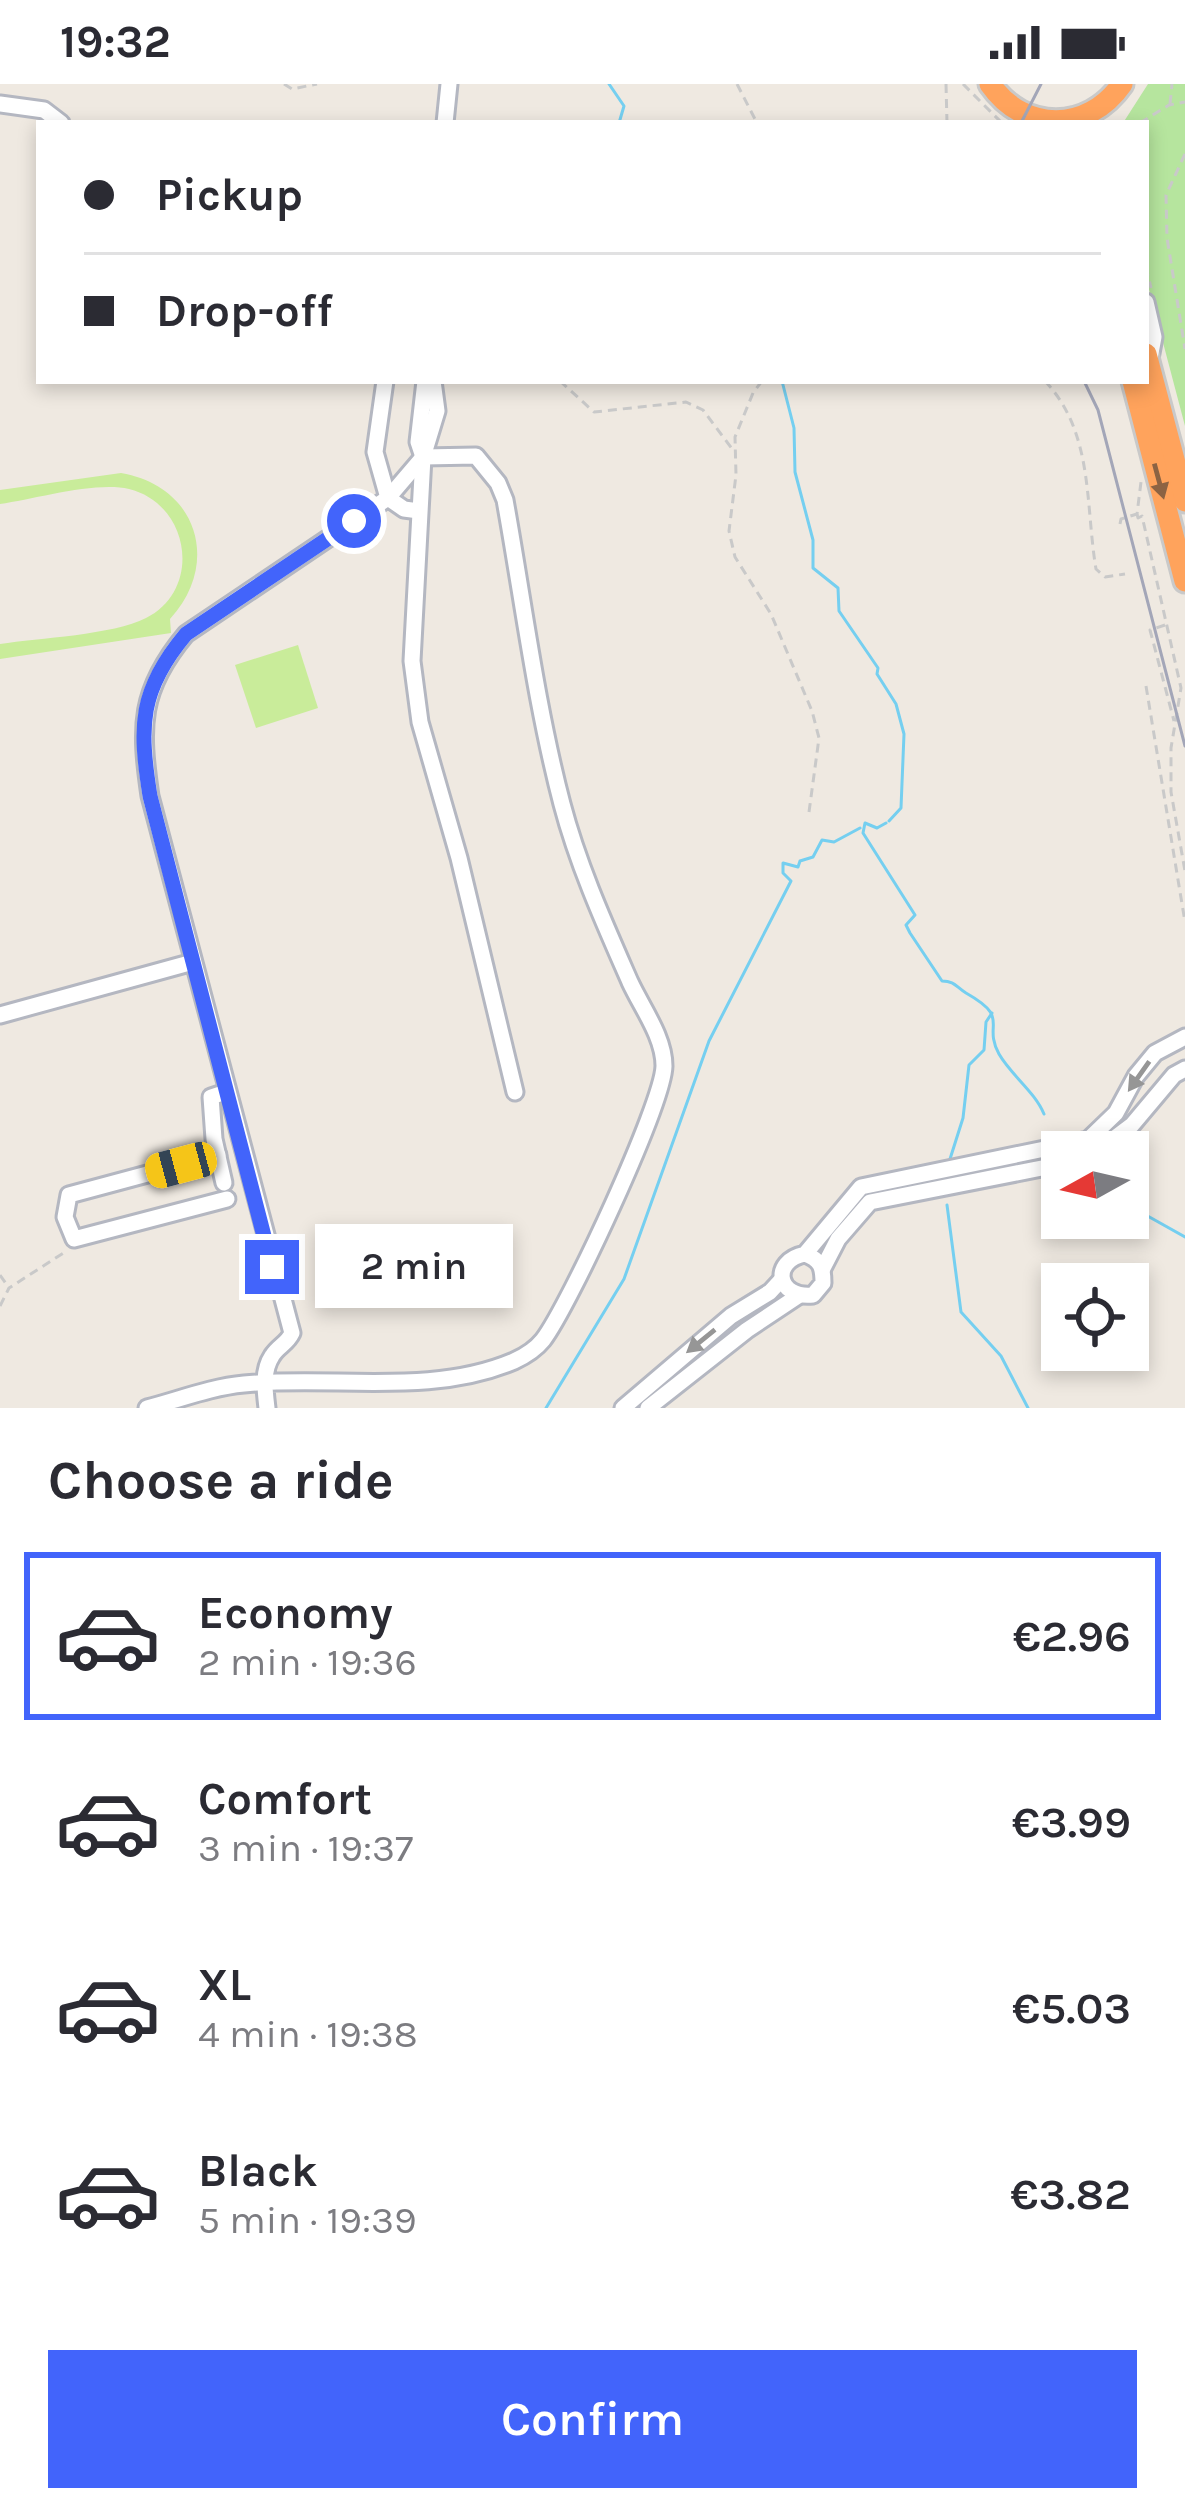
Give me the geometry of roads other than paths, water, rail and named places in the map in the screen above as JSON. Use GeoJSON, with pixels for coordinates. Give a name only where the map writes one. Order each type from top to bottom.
{"type":"FeatureCollection","features":[{"type":"Feature","properties":{"kind":"highway"},"geometry":{"type":"LineString","coordinates":[[990,84],[1008,105],[1032,120]]}},
{"type":"Feature","properties":{"kind":"highway"},"geometry":{"type":"LineString","coordinates":[[1102,114],[1122,84]]}},
{"type":"Feature","properties":{"kind":"highway"},"geometry":{"type":"LineString","coordinates":[[1149,367],[1185,502]]}},
{"type":"Feature","properties":{"kind":"highway"},"geometry":{"type":"LineString","coordinates":[[1133,384],[1185,581]]}},
{"type":"Feature","properties":{"kind":"street"},"geometry":{"type":"LineString","coordinates":[[445,120],[449,84]]}},
{"type":"Feature","properties":{"kind":"street"},"geometry":{"type":"LineString","coordinates":[[0,104],[44,110],[57,120]]}},
{"type":"Feature","properties":{"kind":"street"},"geometry":{"type":"LineString","coordinates":[[1149,315],[1154,337],[1149,353]]}},
{"type":"Feature","properties":{"kind":"street"},"geometry":{"type":"LineString","coordinates":[[385,384],[375,452],[388,498],[404,509],[419,511]]}},
{"type":"Feature","properties":{"kind":"street"},"geometry":{"type":"LineString","coordinates":[[430,384],[436,421],[423,457],[412,661],[420,722],[459,858],[514,1092]]}},
{"type":"Feature","properties":{"kind":"street"},"geometry":{"type":"LineString","coordinates":[[147,1408],[240,1384],[264,1383],[416,1382],[472,1375],[528,1354],[542,1342],[557,1317],[611,1206],[662,1082],[662,1049],[620,957],[562,803],[499,482],[476,456],[423,457],[388,498],[186,634],[165,659],[146,697],[142,743],[150,796],[292,1333],[274,1352],[264,1383],[267,1408]]}},
{"type":"Feature","properties":{"kind":"street"},"geometry":{"type":"LineString","coordinates":[[0,1016],[193,962]]}},
{"type":"Feature","properties":{"kind":"street"},"geometry":{"type":"LineString","coordinates":[[798,1296],[787,1290],[784,1266],[806,1254],[866,1195],[1088,1141],[1116,1113],[1136,1076],[1155,1054],[1185,1037]]}},
{"type":"Feature","properties":{"kind":"street"},"geometry":{"type":"LineString","coordinates":[[1123,1131],[1185,1069]]}},
{"type":"Feature","properties":{"kind":"street"},"geometry":{"type":"LineString","coordinates":[[223,1177],[212,1097],[226,1092]]}},
{"type":"Feature","properties":{"kind":"street"},"geometry":{"type":"LineString","coordinates":[[223,1177],[69,1195],[65,1217],[74,1239],[223,1177],[245,1162]]}},
{"type":"Feature","properties":{"kind":"street"},"geometry":{"type":"LineString","coordinates":[[648,1408],[746,1330],[798,1296],[813,1294],[823,1283],[823,1268],[838,1239],[866,1195],[1041,1167]]}},
{"type":"Feature","properties":{"kind":"street"},"geometry":{"type":"LineString","coordinates":[[806,1254],[823,1268]]}},
{"type":"Feature","properties":{"kind":"street"},"geometry":{"type":"LineString","coordinates":[[623,1408],[782,1279]]}},
{"type":"Feature","properties":{"kind":"waterway"},"geometry":{"type":"LineString","coordinates":[[609,84],[624,106],[620,120]]}},
{"type":"Feature","properties":{"kind":"waterway"},"geometry":{"type":"LineString","coordinates":[[783,384],[794,428],[795,472],[813,540],[813,568],[838,588],[839,611],[878,668],[904,734],[901,808],[889,821]]}},
{"type":"Feature","properties":{"kind":"waterway"},"geometry":{"type":"LineString","coordinates":[[886,823],[877,828],[865,823],[863,833],[915,915],[906,925],[910,933],[942,981],[953,983],[988,1009],[999,1054],[1044,1114]]}},
{"type":"Feature","properties":{"kind":"waterway"},"geometry":{"type":"LineString","coordinates":[[546,1408],[624,1279],[709,1041],[791,881],[783,873],[783,863],[798,867],[800,861],[813,857],[822,840],[834,842],[860,828]]}},
{"type":"Feature","properties":{"kind":"waterway"},"geometry":{"type":"LineString","coordinates":[[950,1159],[963,1118],[969,1065],[984,1050],[986,1022],[992,1013]]}},
{"type":"Feature","properties":{"kind":"waterway"},"geometry":{"type":"LineString","coordinates":[[947,1205],[961,1312],[1001,1356],[1028,1408]]}},
{"type":"Feature","properties":{"kind":"waterway"},"geometry":{"type":"LineString","coordinates":[[1149,1217],[1185,1237]]}},
{"type":"Feature","properties":{"kind":"tram line"},"geometry":{"type":"LineString","coordinates":[[1023,120],[1041,84]]}},
{"type":"Feature","properties":{"kind":"tram line"},"geometry":{"type":"LineString","coordinates":[[1085,384],[1098,410],[1185,746]]}}]}
